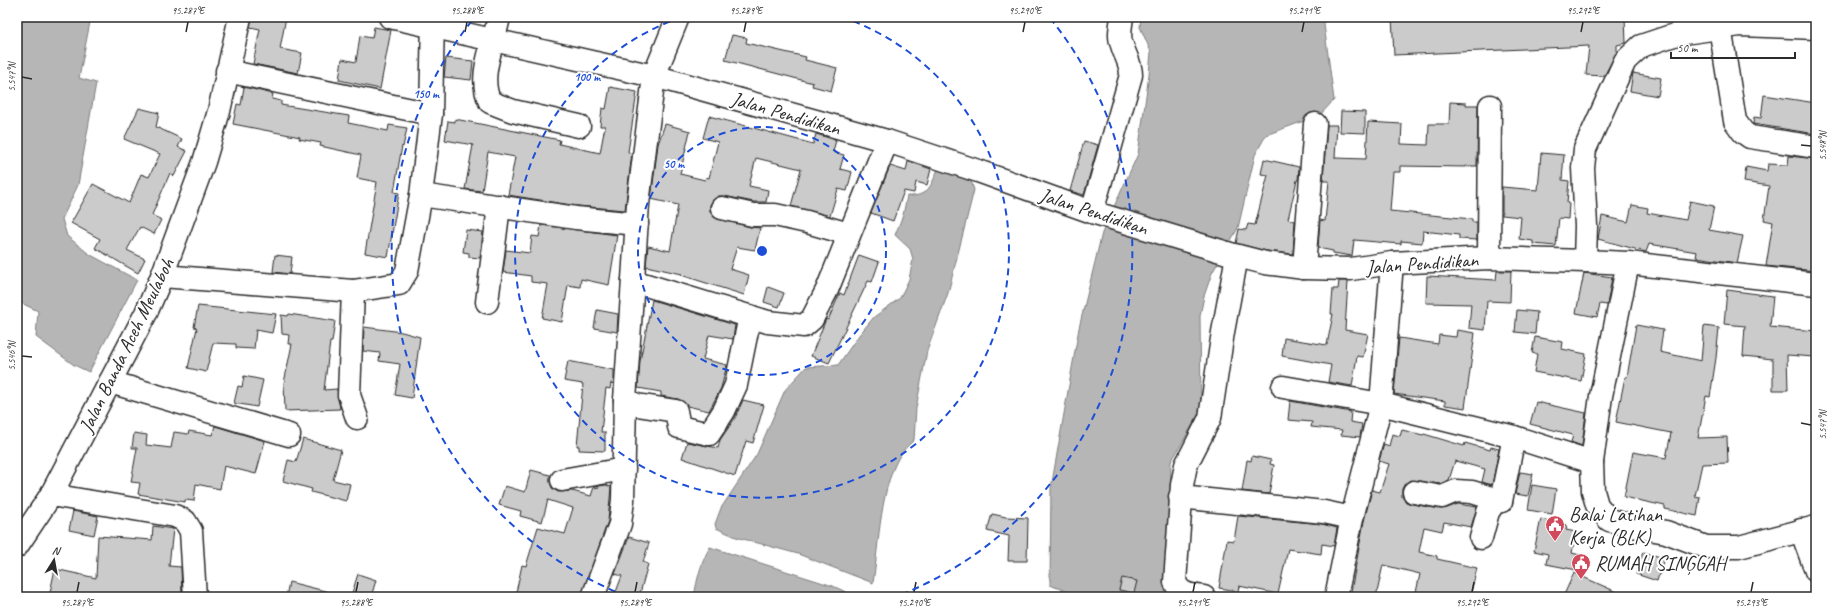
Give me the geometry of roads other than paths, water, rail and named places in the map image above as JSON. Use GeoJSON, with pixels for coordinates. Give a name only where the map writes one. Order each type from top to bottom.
{"type":"FeatureCollection","features":[{"type":"Feature","properties":{"kind":"main road","name":"Jalan Banda Aceh Meulaboh"},"geometry":{"type":"LineString","coordinates":[[17,546],[51,495],[146,313],[162,276],[204,162],[219,111],[240,17]]}},
{"type":"Feature","properties":{"kind":"main road","name":"Jalan Pendidikan"},"geometry":{"type":"LineString","coordinates":[[390,17],[432,22],[493,40],[654,76],[887,141],[978,171],[1096,213],[1236,256],[1265,263],[1304,268],[1351,269],[1392,263],[1489,258],[1585,261],[1628,263],[1816,284]]}},
{"type":"Feature","properties":{"kind":"main road"},"geometry":{"type":"LineString","coordinates":[[499,17],[485,81],[485,93],[490,102],[513,111],[579,126]]}},
{"type":"Feature","properties":{"kind":"main road"},"geometry":{"type":"LineString","coordinates":[[593,597],[620,524],[623,500],[625,400],[637,224],[654,76],[678,17]]}},
{"type":"Feature","properties":{"kind":"main road"},"geometry":{"type":"LineString","coordinates":[[1096,213],[1131,75],[1131,66],[1121,45],[1120,32],[1122,17]]}},
{"type":"Feature","properties":{"kind":"main road"},"geometry":{"type":"LineString","coordinates":[[162,276],[353,291],[399,284],[407,271],[422,195],[431,114],[432,22]]}},
{"type":"Feature","properties":{"kind":"main road"},"geometry":{"type":"LineString","coordinates":[[1585,261],[1586,226],[1583,168],[1586,149],[1625,61],[1641,46],[1676,25],[1720,27],[1740,25],[1816,28]]}},
{"type":"Feature","properties":{"kind":"main road"},"geometry":{"type":"LineString","coordinates":[[1720,27],[1735,121],[1743,132],[1750,137],[1816,147]]}},
{"type":"Feature","properties":{"kind":"main road"},"geometry":{"type":"LineString","coordinates":[[227,71],[431,114]]}},
{"type":"Feature","properties":{"kind":"main road"},"geometry":{"type":"LineString","coordinates":[[1489,258],[1490,106]]}},
{"type":"Feature","properties":{"kind":"main road"},"geometry":{"type":"LineString","coordinates":[[1304,268],[1315,124]]}},
{"type":"Feature","properties":{"kind":"main road"},"geometry":{"type":"LineString","coordinates":[[633,281],[782,325],[804,326],[812,319],[827,290],[840,261],[849,234],[887,141]]}},
{"type":"Feature","properties":{"kind":"main road"},"geometry":{"type":"LineString","coordinates":[[422,195],[576,218],[637,224]]}},
{"type":"Feature","properties":{"kind":"main road"},"geometry":{"type":"LineString","coordinates":[[487,302],[499,206]]}},
{"type":"Feature","properties":{"kind":"main road"},"geometry":{"type":"LineString","coordinates":[[722,208],[753,215],[775,215],[849,234]]}},
{"type":"Feature","properties":{"kind":"main road"},"geometry":{"type":"LineString","coordinates":[[1204,597],[1184,593],[1178,589],[1175,582],[1180,497],[1186,466],[1210,418],[1236,256]]}},
{"type":"Feature","properties":{"kind":"main road"},"geometry":{"type":"LineString","coordinates":[[1336,597],[1352,518],[1381,404],[1392,263]]}},
{"type":"Feature","properties":{"kind":"main road"},"geometry":{"type":"LineString","coordinates":[[1628,263],[1601,396],[1592,462],[1593,491],[1597,505],[1609,520],[1666,532],[1706,547],[1739,546],[1809,529],[1816,571]]}},
{"type":"Feature","properties":{"kind":"main road"},"geometry":{"type":"LineString","coordinates":[[353,291],[349,394],[357,418]]}},
{"type":"Feature","properties":{"kind":"main road"},"geometry":{"type":"LineString","coordinates":[[625,400],[637,405],[676,411],[679,427],[709,434],[724,411],[736,385],[750,316]]}},
{"type":"Feature","properties":{"kind":"main road"},"geometry":{"type":"LineString","coordinates":[[110,382],[288,435]]}},
{"type":"Feature","properties":{"kind":"main road"},"geometry":{"type":"LineString","coordinates":[[1282,387],[1381,404],[1514,437],[1592,462]]}},
{"type":"Feature","properties":{"kind":"main road"},"geometry":{"type":"LineString","coordinates":[[1501,501],[1514,437]]}},
{"type":"Feature","properties":{"kind":"main road"},"geometry":{"type":"LineString","coordinates":[[562,480],[624,469]]}},
{"type":"Feature","properties":{"kind":"main road"},"geometry":{"type":"LineString","coordinates":[[1414,492],[1442,497],[1456,491],[1472,492],[1501,501]]}},
{"type":"Feature","properties":{"kind":"main road"},"geometry":{"type":"LineString","coordinates":[[51,495],[175,516],[185,521],[191,531],[195,597]]}},
{"type":"Feature","properties":{"kind":"main road"},"geometry":{"type":"LineString","coordinates":[[1180,497],[1324,512],[1352,518]]}},
{"type":"Feature","properties":{"kind":"main road"},"geometry":{"type":"LineString","coordinates":[[1481,538],[1488,512],[1494,503],[1501,501]]}},
{"type":"Feature","properties":{"kind":"place","name":"Balai Latihan Kerja (BLK)"},"geometry":{"type":"Point","coordinates":[1555,542]}},
{"type":"Feature","properties":{"kind":"place","name":"RUMAH SINĢGAH"},"geometry":{"type":"Point","coordinates":[1581,580]}}]}
